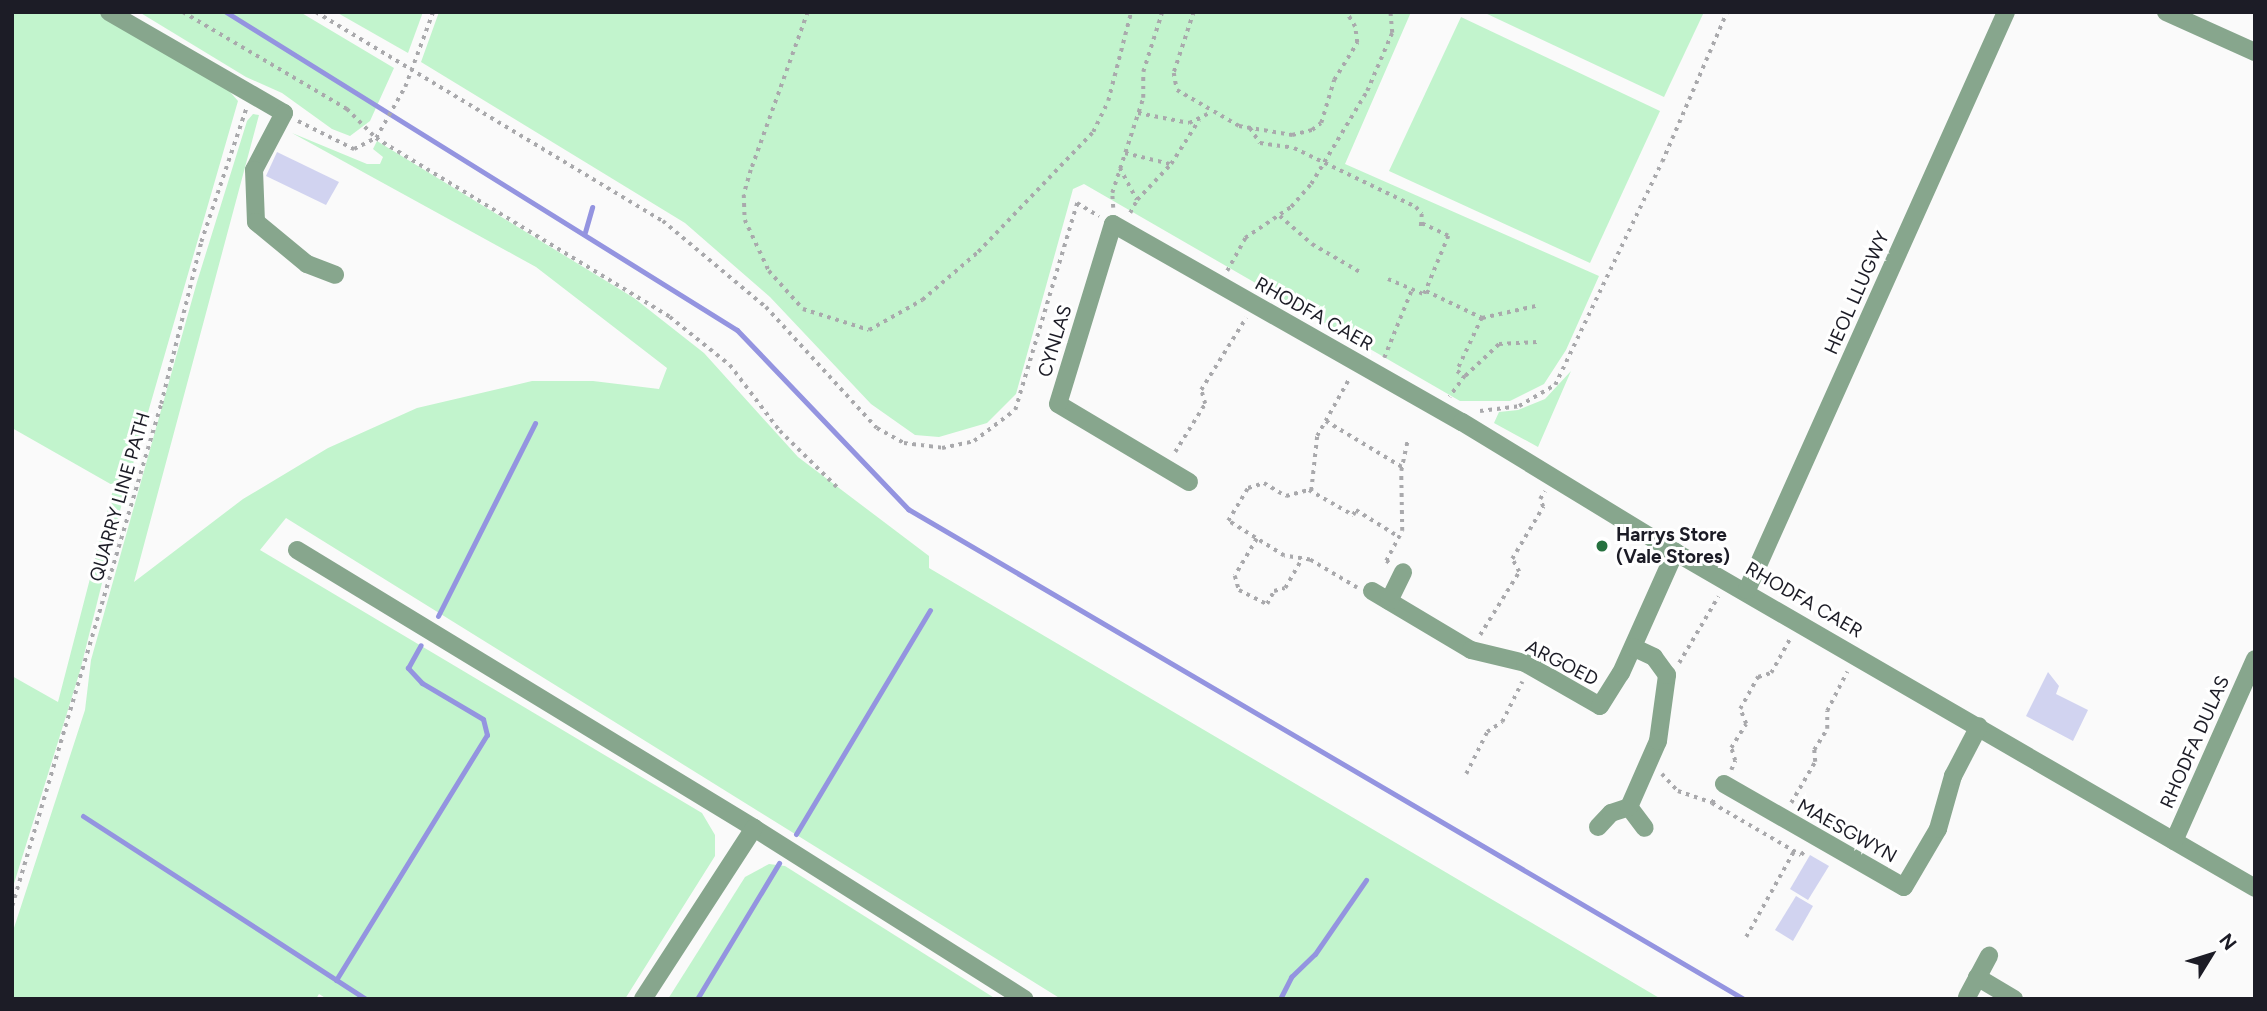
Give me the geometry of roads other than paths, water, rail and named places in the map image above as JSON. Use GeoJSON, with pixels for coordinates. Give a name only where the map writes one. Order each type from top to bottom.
{"type":"FeatureCollection","features":[{"type":"Feature","properties":{"kind":"street"},"geometry":{"type":"LineString","coordinates":[[109,12],[284,113],[254,170],[256,222],[307,264],[335,275]]}},
{"type":"Feature","properties":{"kind":"street","name":"HEOL LLUGWY"},"geometry":{"type":"LineString","coordinates":[[1746,590],[2006,12]]}},
{"type":"Feature","properties":{"kind":"street"},"geometry":{"type":"LineString","coordinates":[[2173,13],[2255,52]]}},
{"type":"Feature","properties":{"kind":"street","name":"RHODFA CAER"},"geometry":{"type":"LineString","coordinates":[[1118,227],[1440,409],[1675,552],[1746,590],[2255,888]]}},
{"type":"Feature","properties":{"kind":"street","name":"CYNLAS"},"geometry":{"type":"LineString","coordinates":[[1118,227],[1058,404],[1189,482]]}},
{"type":"Feature","properties":{"kind":"street"},"geometry":{"type":"LineString","coordinates":[[297,550],[754,828],[1024,999]]}},
{"type":"Feature","properties":{"kind":"street","name":"ARGOED"},"geometry":{"type":"LineString","coordinates":[[1372,591],[1471,650],[1521,662],[1600,706],[1633,647],[1675,552]]}},
{"type":"Feature","properties":{"kind":"street"},"geometry":{"type":"LineString","coordinates":[[1389,601],[1403,572]]}},
{"type":"Feature","properties":{"kind":"street"},"geometry":{"type":"LineString","coordinates":[[1598,827],[1611,813],[1629,807],[1653,758],[1667,687],[1664,666],[1633,647]]}},
{"type":"Feature","properties":{"kind":"street","name":"RHODFA DULAS"},"geometry":{"type":"LineString","coordinates":[[2174,841],[2248,692],[2255,659]]}},
{"type":"Feature","properties":{"kind":"street","name":"MAESGWYN"},"geometry":{"type":"LineString","coordinates":[[1724,784],[1904,887],[1938,829],[1953,776],[1979,726]]}},
{"type":"Feature","properties":{"kind":"street"},"geometry":{"type":"LineString","coordinates":[[1629,807],[1644,828]]}},
{"type":"Feature","properties":{"kind":"street"},"geometry":{"type":"LineString","coordinates":[[643,999],[754,828]]}},
{"type":"Feature","properties":{"kind":"street"},"geometry":{"type":"LineString","coordinates":[[1967,997],[1989,956]]}},
{"type":"Feature","properties":{"kind":"street"},"geometry":{"type":"LineString","coordinates":[[1977,977],[2014,999]]}},
{"type":"Feature","properties":{"kind":"waterway"},"geometry":{"type":"LineString","coordinates":[[226,12],[737,330],[908,509],[1744,999]]}},
{"type":"Feature","properties":{"kind":"waterway"},"geometry":{"type":"LineString","coordinates":[[585,232],[592,207]]}},
{"type":"Feature","properties":{"kind":"waterway"},"geometry":{"type":"LineString","coordinates":[[438,616],[535,423]]}},
{"type":"Feature","properties":{"kind":"waterway"},"geometry":{"type":"LineString","coordinates":[[796,834],[930,610]]}},
{"type":"Feature","properties":{"kind":"waterway"},"geometry":{"type":"LineString","coordinates":[[336,980],[487,735],[483,719],[422,683],[408,668],[421,645]]}},
{"type":"Feature","properties":{"kind":"waterway"},"geometry":{"type":"LineString","coordinates":[[83,816],[366,999]]}},
{"type":"Feature","properties":{"kind":"waterway"},"geometry":{"type":"LineString","coordinates":[[697,999],[779,863]]}},
{"type":"Feature","properties":{"kind":"waterway"},"geometry":{"type":"LineString","coordinates":[[1280,999],[1291,977],[1315,954],[1366,880]]}},
{"type":"Feature","properties":{"kind":"place","name":"Harrys Store (Vale Stores)"},"geometry":{"type":"Point","coordinates":[1602,546]}}]}
